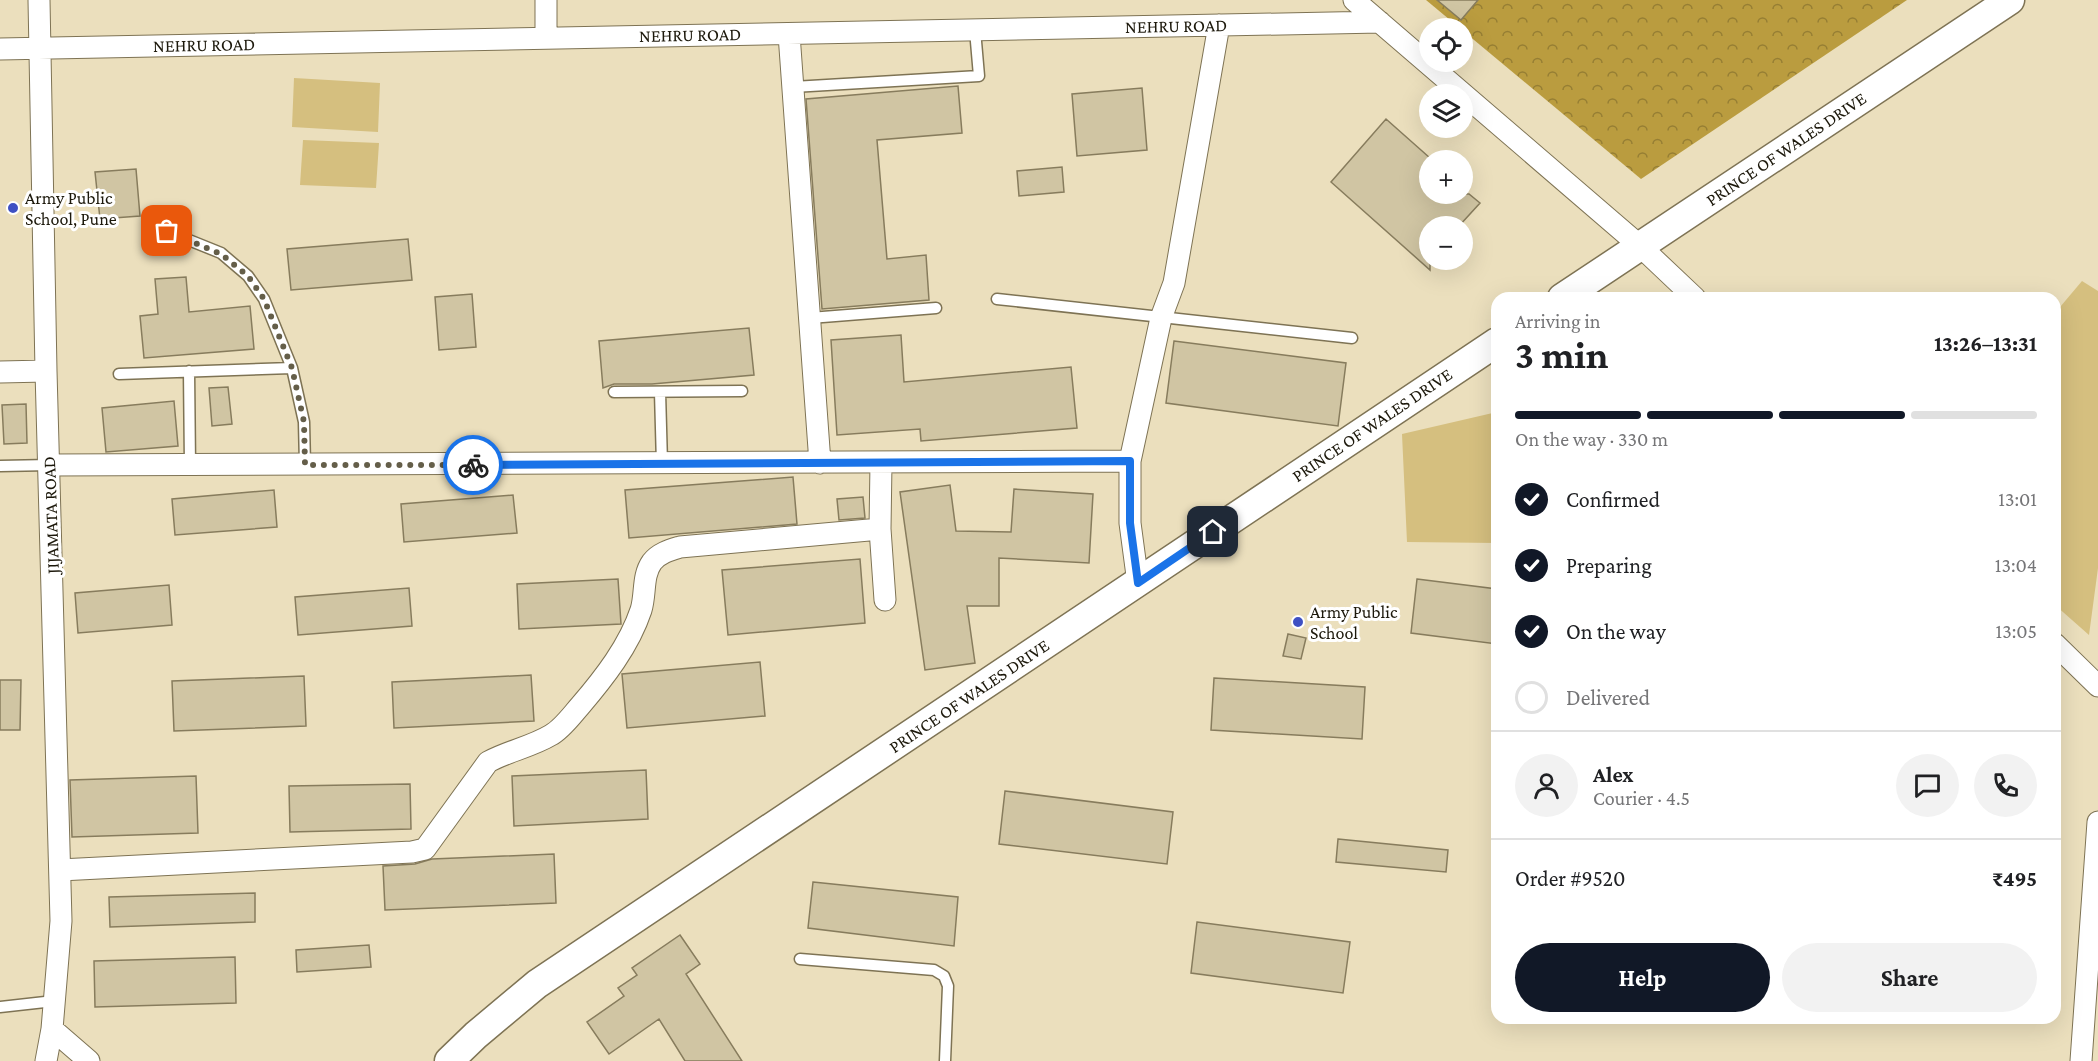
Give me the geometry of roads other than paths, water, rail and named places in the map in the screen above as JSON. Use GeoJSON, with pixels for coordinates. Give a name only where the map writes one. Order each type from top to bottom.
{"type":"FeatureCollection","features":[{"type":"Feature","properties":{"kind":"main road","name":"PRINCE OF WALES DRIVE"},"geometry":{"type":"LineString","coordinates":[[1571,292],[1971,13],[2010,0]]}},
{"type":"Feature","properties":{"kind":"main road","name":"PRINCE OF WALES DRIVE"},"geometry":{"type":"LineString","coordinates":[[449,1061],[537,984],[1491,346]]}},
{"type":"Feature","properties":{"kind":"street","name":"JIJAMATA ROAD"},"geometry":{"type":"LineString","coordinates":[[39,0],[46,371],[61,921],[52,1029],[46,1061]]}},
{"type":"Feature","properties":{"kind":"street"},"geometry":{"type":"LineString","coordinates":[[546,0],[546,38]]}},
{"type":"Feature","properties":{"kind":"street"},"geometry":{"type":"LineString","coordinates":[[1354,0],[1640,246],[1689,292]]}},
{"type":"Feature","properties":{"kind":"street","name":"NEHRU ROAD"},"geometry":{"type":"LineString","coordinates":[[0,49],[1380,22]]}},
{"type":"Feature","properties":{"kind":"street"},"geometry":{"type":"LineString","coordinates":[[1138,583],[1130,523],[1130,461],[1161,318],[1174,283],[1219,25]]}},
{"type":"Feature","properties":{"kind":"street"},"geometry":{"type":"LineString","coordinates":[[789,34],[820,463]]}},
{"type":"Feature","properties":{"kind":"street"},"geometry":{"type":"LineString","coordinates":[[0,372],[46,371]]}},
{"type":"Feature","properties":{"kind":"street"},"geometry":{"type":"LineString","coordinates":[[50,465],[1130,461]]}},
{"type":"Feature","properties":{"kind":"street"},"geometry":{"type":"LineString","coordinates":[[880,463],[880,529],[885,600]]}},
{"type":"Feature","properties":{"kind":"street"},"geometry":{"type":"LineString","coordinates":[[60,870],[412,852],[425,849],[488,762],[553,734],[579,707],[615,660],[631,634],[641,608],[646,573],[653,560],[666,551],[680,547],[880,529]]}},
{"type":"Feature","properties":{"kind":"street"},"geometry":{"type":"LineString","coordinates":[[2061,651],[2098,686]]}},
{"type":"Feature","properties":{"kind":"street"},"geometry":{"type":"LineString","coordinates":[[2081,1061],[2097,865],[2098,822]]}},
{"type":"Feature","properties":{"kind":"street"},"geometry":{"type":"LineString","coordinates":[[52,1029],[89,1061]]}},
{"type":"Feature","properties":{"kind":"lane"},"geometry":{"type":"LineString","coordinates":[[793,87],[979,76],[975,30]]}},
{"type":"Feature","properties":{"kind":"lane"},"geometry":{"type":"LineString","coordinates":[[149,224],[221,254],[248,276],[264,299],[292,368],[304,422],[305,465]]}},
{"type":"Feature","properties":{"kind":"lane"},"geometry":{"type":"LineString","coordinates":[[997,299],[1352,338]]}},
{"type":"Feature","properties":{"kind":"lane"},"geometry":{"type":"LineString","coordinates":[[810,318],[936,308]]}},
{"type":"Feature","properties":{"kind":"lane"},"geometry":{"type":"LineString","coordinates":[[119,374],[292,368]]}},
{"type":"Feature","properties":{"kind":"lane"},"geometry":{"type":"LineString","coordinates":[[189,371],[190,466]]}},
{"type":"Feature","properties":{"kind":"lane"},"geometry":{"type":"LineString","coordinates":[[614,392],[742,391]]}},
{"type":"Feature","properties":{"kind":"lane"},"geometry":{"type":"LineString","coordinates":[[660,392],[662,464]]}},
{"type":"Feature","properties":{"kind":"lane"},"geometry":{"type":"LineString","coordinates":[[0,466],[50,465]]}},
{"type":"Feature","properties":{"kind":"lane"},"geometry":{"type":"LineString","coordinates":[[800,959],[934,970],[944,976],[948,986],[945,1061]]}},
{"type":"Feature","properties":{"kind":"lane"},"geometry":{"type":"LineString","coordinates":[[0,1007],[54,1001]]}},
{"type":"Feature","properties":{"kind":"place","name":"Army Public School, Pune"},"geometry":{"type":"Point","coordinates":[13,208]}},
{"type":"Feature","properties":{"kind":"place","name":"Army Public School"},"geometry":{"type":"Point","coordinates":[1298,622]}}]}
